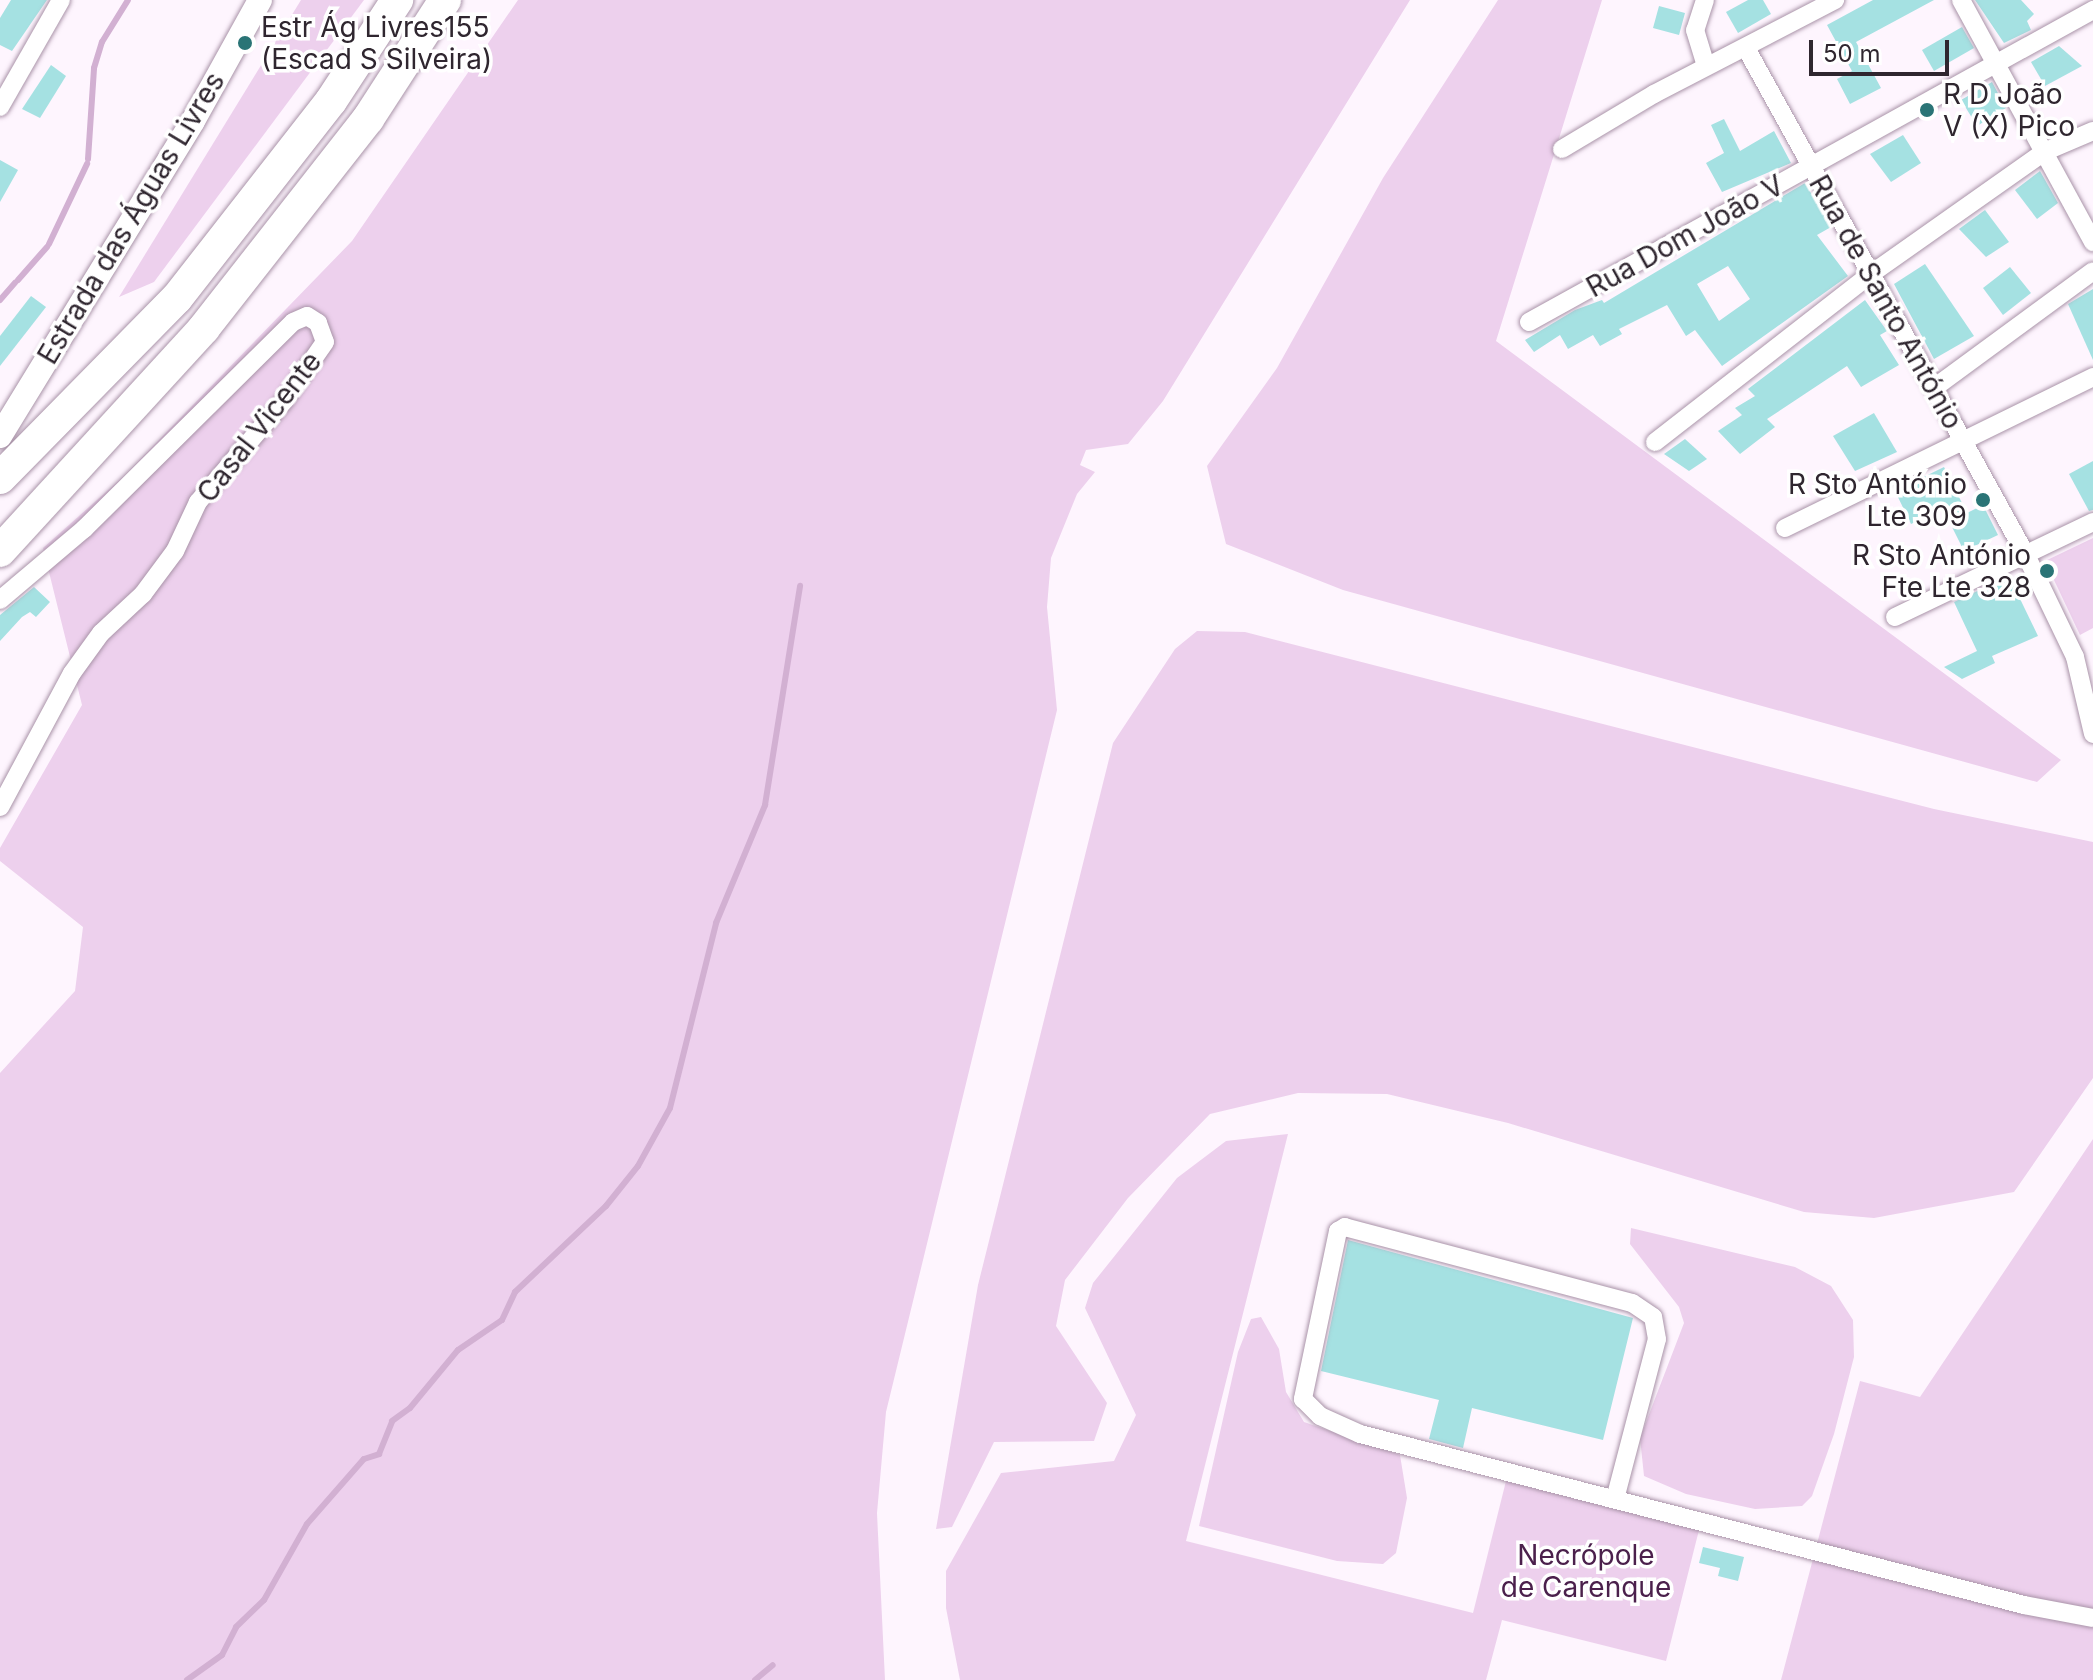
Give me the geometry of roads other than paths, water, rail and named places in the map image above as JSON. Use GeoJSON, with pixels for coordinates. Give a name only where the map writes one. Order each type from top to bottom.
{"type":"FeatureCollection","features":[{"type":"Feature","properties":{"kind":"highway"},"geometry":{"type":"LineString","coordinates":[[0,478],[177,298],[331,101],[397,0]]}},
{"type":"Feature","properties":{"kind":"highway"},"geometry":{"type":"LineString","coordinates":[[0,551],[204,328],[368,119],[445,0]]}},
{"type":"Feature","properties":{"kind":"street"},"geometry":{"type":"LineString","coordinates":[[0,107],[61,0]]}},
{"type":"Feature","properties":{"kind":"street","name":"Estrada das Águas Livres"},"geometry":{"type":"LineString","coordinates":[[0,436],[193,121],[260,0]]}},
{"type":"Feature","properties":{"kind":"street"},"geometry":{"type":"LineString","coordinates":[[1705,0],[1695,30],[1706,66]]}},
{"type":"Feature","properties":{"kind":"street"},"geometry":{"type":"LineString","coordinates":[[1562,149],[1706,66],[1835,0]]}},
{"type":"Feature","properties":{"kind":"street"},"geometry":{"type":"LineString","coordinates":[[1961,0],[2093,242]]}},
{"type":"Feature","properties":{"kind":"street","name":"Rua Dom João V"},"geometry":{"type":"LineString","coordinates":[[1529,322],[2093,10]]}},
{"type":"Feature","properties":{"kind":"street","name":"Rua de Santo António"},"geometry":{"type":"LineString","coordinates":[[1746,48],[2026,555],[2088,687],[2093,734]]}},
{"type":"Feature","properties":{"kind":"street"},"geometry":{"type":"LineString","coordinates":[[1655,442],[1871,274],[2044,152],[2093,131]]}},
{"type":"Feature","properties":{"kind":"street"},"geometry":{"type":"LineString","coordinates":[[1934,388],[2093,271]]}},
{"type":"Feature","properties":{"kind":"street","name":"Casal Vicente"},"geometry":{"type":"LineString","coordinates":[[0,600],[84,529],[293,322],[307,316],[318,323],[325,342],[284,401],[198,502],[175,551],[151,583],[101,633],[72,673],[0,807]]}},
{"type":"Feature","properties":{"kind":"street"},"geometry":{"type":"LineString","coordinates":[[1785,528],[2093,377]]}},
{"type":"Feature","properties":{"kind":"street"},"geometry":{"type":"LineString","coordinates":[[1895,617],[2093,522]]}},
{"type":"Feature","properties":{"kind":"street"},"geometry":{"type":"LineString","coordinates":[[2075,657],[2093,649]]}},
{"type":"Feature","properties":{"kind":"street"},"geometry":{"type":"LineString","coordinates":[[1615,1499],[1657,1339],[1653,1317],[1632,1303],[1345,1227],[1338,1231],[1303,1399],[1320,1416],[1360,1434],[1615,1499],[2093,1618]]}},
{"type":"Feature","properties":{"kind":"waterway"},"geometry":{"type":"LineString","coordinates":[[88,159],[94,68],[102,42],[128,0]]}},
{"type":"Feature","properties":{"kind":"waterway"},"geometry":{"type":"LineString","coordinates":[[49,244],[87,164]]}},
{"type":"Feature","properties":{"kind":"waterway"},"geometry":{"type":"LineString","coordinates":[[18,280],[47,247]]}},
{"type":"Feature","properties":{"kind":"waterway"},"geometry":{"type":"LineString","coordinates":[[0,300],[15,283]]}},
{"type":"Feature","properties":{"kind":"waterway"},"geometry":{"type":"LineString","coordinates":[[187,1680],[222,1655],[236,1627],[264,1600],[307,1524],[364,1459],[379,1454],[392,1421],[410,1408],[458,1350],[502,1320],[515,1292],[606,1206],[638,1166],[670,1108],[716,923],[765,805],[800,586]]}},
{"type":"Feature","properties":{"kind":"waterway"},"geometry":{"type":"LineString","coordinates":[[755,1680],[773,1665]]}},
{"type":"Feature","properties":{"kind":"place","name":"Estr Ág Livres155 (Escad S Silveira)"},"geometry":{"type":"Point","coordinates":[245,43]}},
{"type":"Feature","properties":{"kind":"place","name":"R D João V (X) Pico"},"geometry":{"type":"Point","coordinates":[1927,110]}},
{"type":"Feature","properties":{"kind":"place","name":"R Sto António Lte 309"},"geometry":{"type":"Point","coordinates":[1983,500]}},
{"type":"Feature","properties":{"kind":"place","name":"R Sto António Fte Lte 328"},"geometry":{"type":"Point","coordinates":[2047,571]}},
{"type":"Feature","properties":{"kind":"park label","name":"Necrópole de Carenque"},"geometry":{"type":"Point","coordinates":[1586,1571]}}]}
